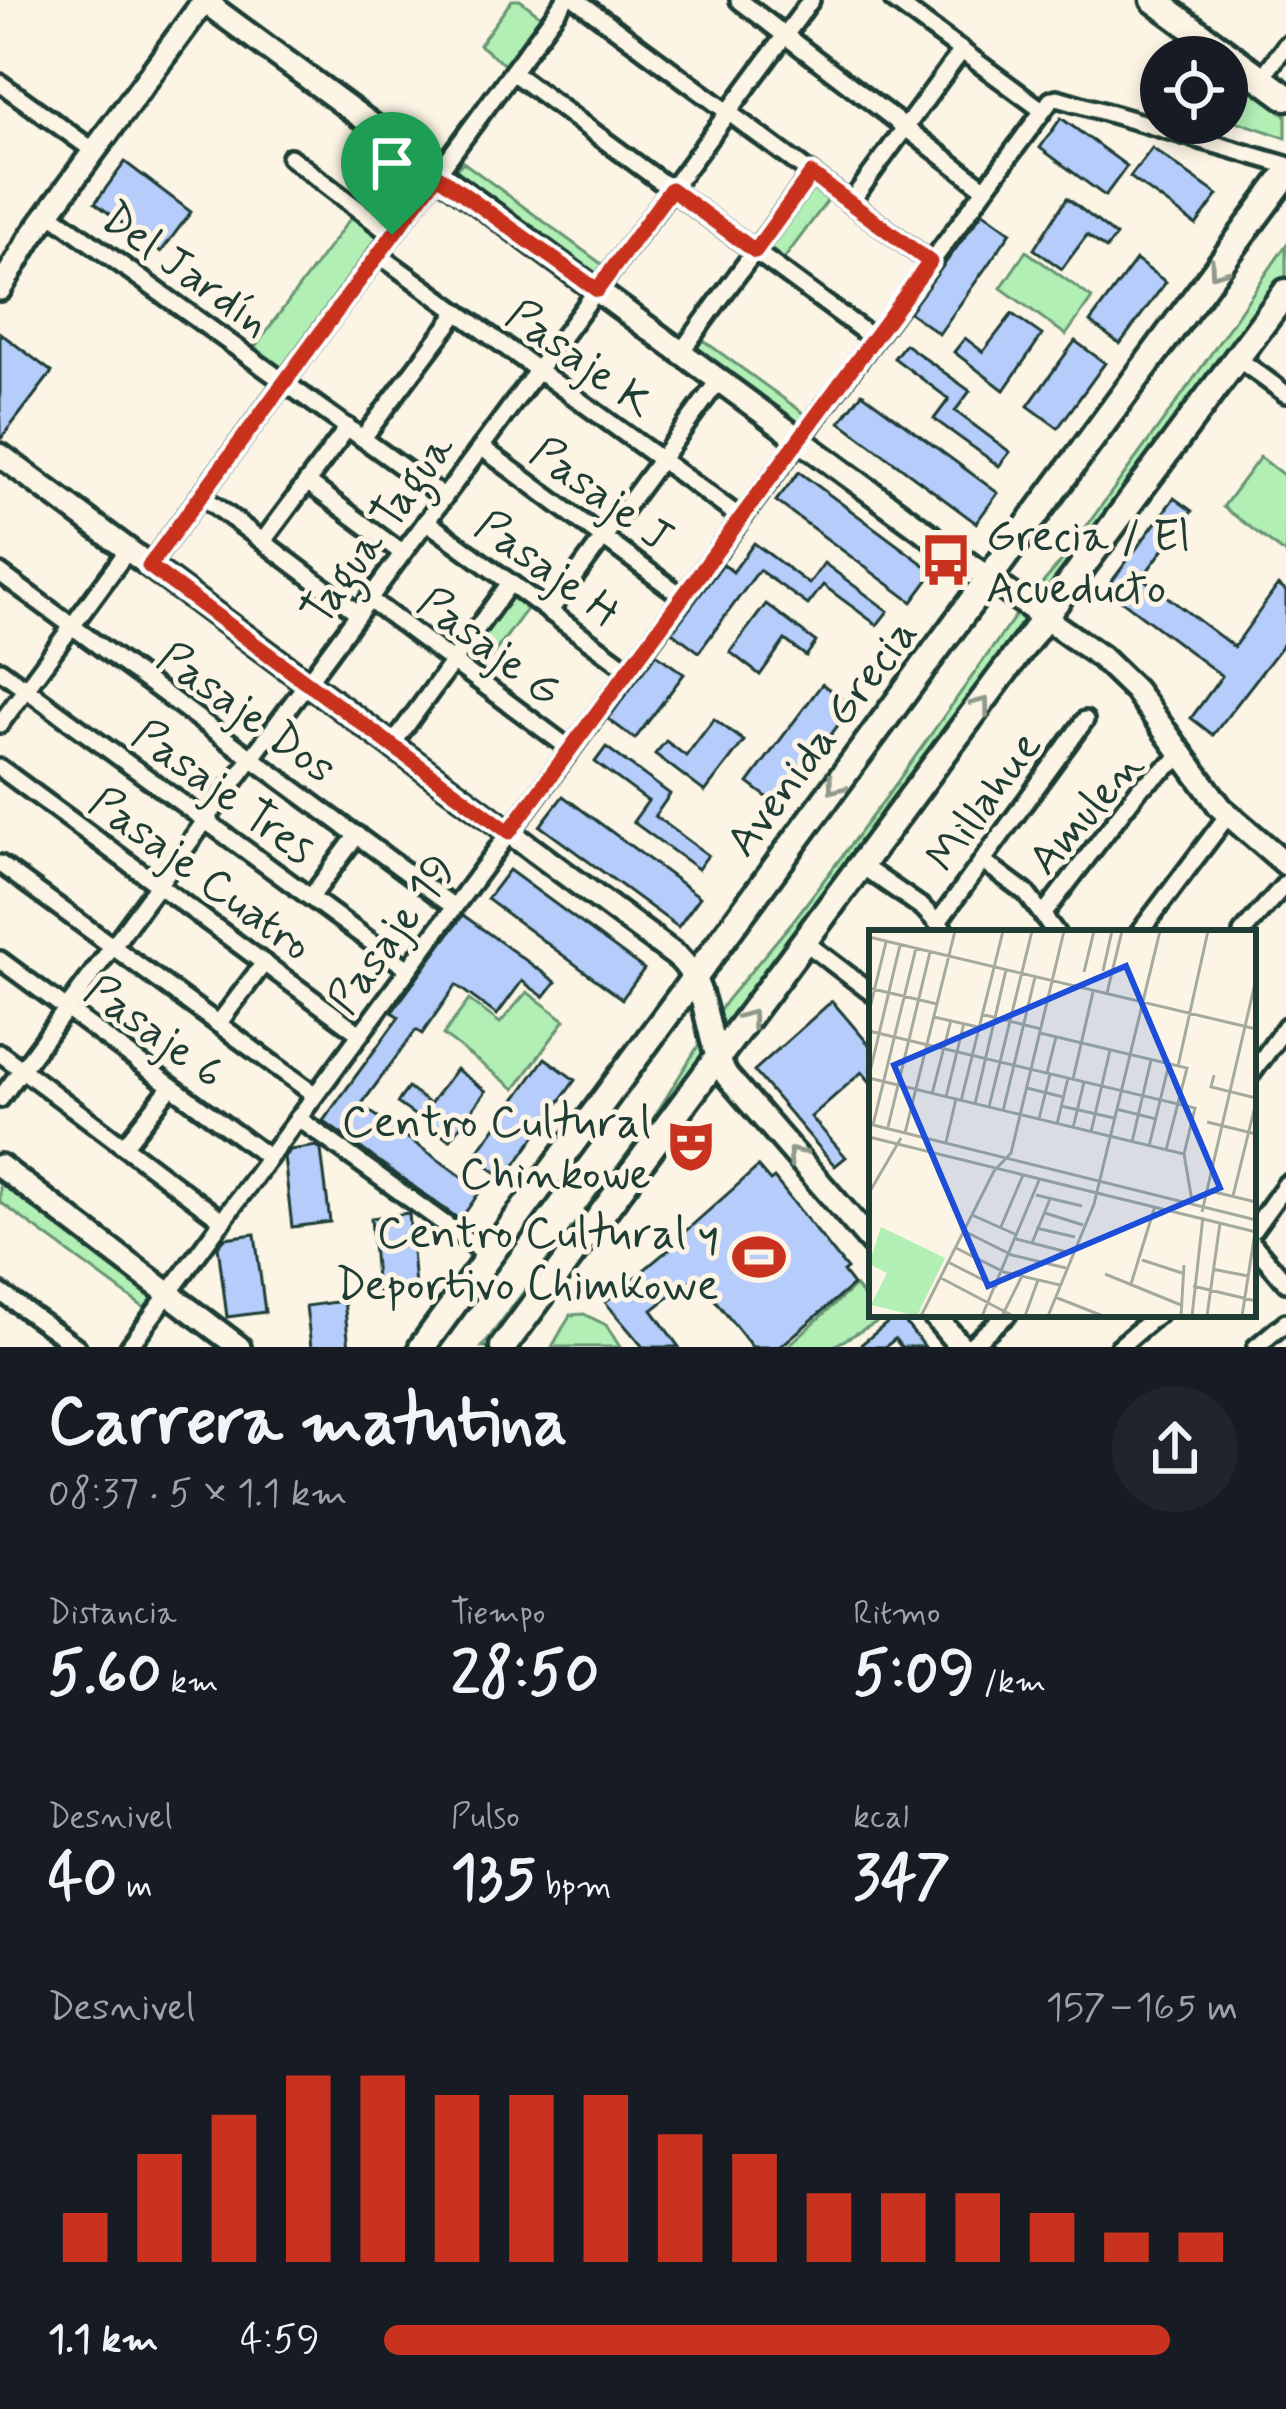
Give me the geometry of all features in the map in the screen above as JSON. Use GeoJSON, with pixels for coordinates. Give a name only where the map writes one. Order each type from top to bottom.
{"type":"FeatureCollection","features":[{"type":"Feature","properties":{"kind":"main road"},"geometry":{"type":"LineString","coordinates":[[1154,0],[1286,97]]}},
{"type":"Feature","properties":{"kind":"main road","name":"Avenida Grecia"},"geometry":{"type":"LineString","coordinates":[[422,1347],[1286,176]]}},
{"type":"Feature","properties":{"kind":"main road"},"geometry":{"type":"LineString","coordinates":[[503,1347],[1286,292]]}},
{"type":"Feature","properties":{"kind":"street"},"geometry":{"type":"LineString","coordinates":[[0,289],[48,212],[207,0],[437,175],[1101,657],[1126,680],[1228,815],[1286,864]]}},
{"type":"Feature","properties":{"kind":"street"},"geometry":{"type":"LineString","coordinates":[[149,566],[565,0]]}},
{"type":"Feature","properties":{"kind":"street"},"geometry":{"type":"LineString","coordinates":[[577,0],[930,262]]}},
{"type":"Feature","properties":{"kind":"street"},"geometry":{"type":"LineString","coordinates":[[739,0],[984,188]]}},
{"type":"Feature","properties":{"kind":"street","name":"Tagua Tagua"},"geometry":{"type":"LineString","coordinates":[[0,1099],[811,0]]}},
{"type":"Feature","properties":{"kind":"street"},"geometry":{"type":"LineString","coordinates":[[893,0],[1042,110]]}},
{"type":"Feature","properties":{"kind":"street"},"geometry":{"type":"LineString","coordinates":[[1261,80],[1286,45]]}},
{"type":"Feature","properties":{"kind":"street"},"geometry":{"type":"LineString","coordinates":[[850,203],[962,50]]}},
{"type":"Feature","properties":{"kind":"street"},"geometry":{"type":"LineString","coordinates":[[512,72],[874,339]]}},
{"type":"Feature","properties":{"kind":"street"},"geometry":{"type":"LineString","coordinates":[[2,88],[94,151]]}},
{"type":"Feature","properties":{"kind":"street","name":"Pasaje 19"},"geometry":{"type":"LineString","coordinates":[[128,1347],[1042,110],[1057,98],[1286,165]]}},
{"type":"Feature","properties":{"kind":"street"},"geometry":{"type":"LineString","coordinates":[[290,157],[392,235]]}},
{"type":"Feature","properties":{"kind":"street"},"geometry":{"type":"LineString","coordinates":[[681,352],[811,174]]}},
{"type":"Feature","properties":{"kind":"street","name":"Del Jardín"},"geometry":{"type":"LineString","coordinates":[[48,212],[444,497]]}},
{"type":"Feature","properties":{"kind":"street","name":"Pasaje K"},"geometry":{"type":"LineString","coordinates":[[378,254],[741,518]]}},
{"type":"Feature","properties":{"kind":"street"},"geometry":{"type":"LineString","coordinates":[[363,438],[458,312]]}},
{"type":"Feature","properties":{"kind":"street"},"geometry":{"type":"LineString","coordinates":[[1237,358],[1286,394]]}},
{"type":"Feature","properties":{"kind":"street"},"geometry":{"type":"LineString","coordinates":[[549,611],[719,380]]}},
{"type":"Feature","properties":{"kind":"street"},"geometry":{"type":"LineString","coordinates":[[262,541],[348,427]]}},
{"type":"Feature","properties":{"kind":"street","name":"Pasaje J"},"geometry":{"type":"LineString","coordinates":[[481,448],[683,597]]}},
{"type":"Feature","properties":{"kind":"street"},"geometry":{"type":"LineString","coordinates":[[0,455],[679,958],[694,976],[707,1009],[718,1060],[741,1094],[869,1240]]}},
{"type":"Feature","properties":{"kind":"street"},"geometry":{"type":"LineString","coordinates":[[307,482],[402,553]]}},
{"type":"Feature","properties":{"kind":"street"},"geometry":{"type":"LineString","coordinates":[[201,495],[262,541],[364,606]]}},
{"type":"Feature","properties":{"kind":"street","name":"Pasaje H"},"geometry":{"type":"LineString","coordinates":[[426,521],[629,670]]}},
{"type":"Feature","properties":{"kind":"street"},"geometry":{"type":"LineString","coordinates":[[0,724],[128,550]]}},
{"type":"Feature","properties":{"kind":"street","name":"Pasaje Dos"},"geometry":{"type":"LineString","coordinates":[[0,573],[454,907]]}},
{"type":"Feature","properties":{"kind":"street"},"geometry":{"type":"LineString","coordinates":[[392,746],[510,583]]}},
{"type":"Feature","properties":{"kind":"street","name":"Pasaje G"},"geometry":{"type":"LineString","coordinates":[[364,606],[453,662],[570,749]]}},
{"type":"Feature","properties":{"kind":"street","name":"Pasaje Tres"},"geometry":{"type":"LineString","coordinates":[[0,670],[408,970]]}},
{"type":"Feature","properties":{"kind":"street","name":"Millahue"},"geometry":{"type":"LineString","coordinates":[[943,927],[983,861],[1085,720]]}},
{"type":"Feature","properties":{"kind":"street","name":"Amulen"},"geometry":{"type":"LineString","coordinates":[[1043,915],[1140,788],[1182,756]]}},
{"type":"Feature","properties":{"kind":"street","name":"Pasaje Cuatro"},"geometry":{"type":"LineString","coordinates":[[0,768],[360,1034]]}},
{"type":"Feature","properties":{"kind":"street"},"geometry":{"type":"LineString","coordinates":[[1141,930],[1228,815]]}},
{"type":"Feature","properties":{"kind":"street"},"geometry":{"type":"LineString","coordinates":[[311,897],[357,836]]}},
{"type":"Feature","properties":{"kind":"street"},"geometry":{"type":"LineString","coordinates":[[983,861],[1027,892],[1054,930]]}},
{"type":"Feature","properties":{"kind":"street"},"geometry":{"type":"LineString","coordinates":[[0,864],[315,1096]]}},
{"type":"Feature","properties":{"kind":"street"},"geometry":{"type":"LineString","coordinates":[[862,866],[943,927]]}},
{"type":"Feature","properties":{"kind":"street"},"geometry":{"type":"LineString","coordinates":[[1245,930],[1286,883]]}},
{"type":"Feature","properties":{"kind":"street"},"geometry":{"type":"LineString","coordinates":[[806,942],[869,991]]}},
{"type":"Feature","properties":{"kind":"street","name":"Pasaje 6"},"geometry":{"type":"LineString","coordinates":[[0,960],[268,1158]]}},
{"type":"Feature","properties":{"kind":"street"},"geometry":{"type":"LineString","coordinates":[[218,1024],[264,962]]}},
{"type":"Feature","properties":{"kind":"street"},"geometry":{"type":"LineString","coordinates":[[1256,1068],[1286,1026]]}},
{"type":"Feature","properties":{"kind":"street"},"geometry":{"type":"LineString","coordinates":[[0,1053],[223,1221]]}},
{"type":"Feature","properties":{"kind":"street"},"geometry":{"type":"LineString","coordinates":[[124,1146],[171,1086]]}},
{"type":"Feature","properties":{"kind":"street"},"geometry":{"type":"LineString","coordinates":[[298,1118],[489,1256]]}},
{"type":"Feature","properties":{"kind":"street"},"geometry":{"type":"LineString","coordinates":[[0,1166],[239,1347]]}},
{"type":"Feature","properties":{"kind":"street"},"geometry":{"type":"LineString","coordinates":[[1256,1226],[1286,1184]]}},
{"type":"Feature","properties":{"kind":"street"},"geometry":{"type":"LineString","coordinates":[[1256,1248],[1286,1283]]}},
{"type":"Feature","properties":{"kind":"street"},"geometry":{"type":"LineString","coordinates":[[0,1292],[77,1347]]}},
{"type":"Feature","properties":{"kind":"street"},"geometry":{"type":"LineString","coordinates":[[936,1317],[965,1347],[1004,1317]]}},
{"type":"Feature","properties":{"kind":"street"},"geometry":{"type":"LineString","coordinates":[[1119,1347],[1154,1317]]}},
{"type":"Feature","properties":{"kind":"street"},"geometry":{"type":"LineString","coordinates":[[1256,1347],[1286,1322]]}},
{"type":"Feature","properties":{"kind":"green space"},"geometry":{"type":"Polygon","coordinates":[[[512,0],[520,0],[542,17],[506,66],[479,45],[512,0]]]}},
{"type":"Feature","properties":{"kind":"green space"},"geometry":{"type":"Polygon","coordinates":[[[1248,87],[1286,115],[1286,138],[1248,125],[1248,87]]]}},
{"type":"Feature","properties":{"kind":"green space"},"geometry":{"type":"Polygon","coordinates":[[[396,157],[428,181],[284,373],[253,349],[396,157]]]}},
{"type":"Feature","properties":{"kind":"green space"},"geometry":{"type":"Polygon","coordinates":[[[463,162],[603,265],[594,280],[451,175],[463,162]]]}},
{"type":"Feature","properties":{"kind":"green space"},"geometry":{"type":"Polygon","coordinates":[[[811,188],[828,200],[784,259],[767,246],[811,188]]]}},
{"type":"Feature","properties":{"kind":"green space"},"geometry":{"type":"Polygon","coordinates":[[[1286,245],[1286,279],[495,1347],[482,1347],[651,1122],[726,1001],[885,799],[1190,384],[1286,245]]]}},
{"type":"Feature","properties":{"kind":"green space"},"geometry":{"type":"Polygon","coordinates":[[[1026,251],[1092,298],[1066,335],[1001,288],[1026,251]]]}},
{"type":"Feature","properties":{"kind":"green space"},"geometry":{"type":"Polygon","coordinates":[[[700,338],[809,417],[800,428],[692,349],[700,338]]]}},
{"type":"Feature","properties":{"kind":"green space"},"geometry":{"type":"Polygon","coordinates":[[[1260,457],[1286,477],[1286,554],[1223,507],[1260,457]]]}},
{"type":"Feature","properties":{"kind":"green space"},"geometry":{"type":"Polygon","coordinates":[[[510,596],[527,609],[483,668],[467,655],[510,596]]]}},
{"type":"Feature","properties":{"kind":"green space"},"geometry":{"type":"Polygon","coordinates":[[[527,992],[565,1020],[515,1089],[443,1035],[469,1000],[500,1023],[527,992]]]}},
{"type":"Feature","properties":{"kind":"green space"},"geometry":{"type":"Polygon","coordinates":[[[0,1183],[154,1300],[147,1310],[0,1202],[0,1183]]]}},
{"type":"Feature","properties":{"kind":"green space"},"geometry":{"type":"Polygon","coordinates":[[[855,1286],[869,1303],[869,1317],[882,1319],[832,1347],[787,1347],[855,1286]]]}},
{"type":"Feature","properties":{"kind":"green space"},"geometry":{"type":"Polygon","coordinates":[[[584,1314],[606,1325],[620,1347],[552,1347],[570,1315],[584,1314]]]}},
{"type":"Feature","properties":{"kind":"building"},"geometry":{"type":"Polygon","coordinates":[[[1061,118],[1127,166],[1105,196],[1040,148],[1061,118]]]}},
{"type":"Feature","properties":{"kind":"building"},"geometry":{"type":"Polygon","coordinates":[[[1152,148],[1218,195],[1196,225],[1130,177],[1152,148]]]}},
{"type":"Feature","properties":{"kind":"building"},"geometry":{"type":"Polygon","coordinates":[[[125,162],[191,212],[161,252],[95,203],[125,162]]]}},
{"type":"Feature","properties":{"kind":"building"},"geometry":{"type":"Polygon","coordinates":[[[1067,198],[1116,236],[1106,249],[1087,235],[1062,269],[1034,249],[1067,198]]]}},
{"type":"Feature","properties":{"kind":"building"},"geometry":{"type":"Polygon","coordinates":[[[983,212],[1011,232],[939,334],[909,312],[983,212]]]}},
{"type":"Feature","properties":{"kind":"building"},"geometry":{"type":"Polygon","coordinates":[[[1136,260],[1166,282],[1120,344],[1090,322],[1136,260]]]}},
{"type":"Feature","properties":{"kind":"building"},"geometry":{"type":"Polygon","coordinates":[[[1012,314],[1042,335],[1004,390],[954,352],[965,338],[983,352],[1012,314]]]}},
{"type":"Feature","properties":{"kind":"building"},"geometry":{"type":"Polygon","coordinates":[[[0,333],[52,372],[0,440],[0,333]]]}},
{"type":"Feature","properties":{"kind":"building"},"geometry":{"type":"Polygon","coordinates":[[[1075,341],[1105,363],[1058,428],[1028,406],[1075,341]]]}},
{"type":"Feature","properties":{"kind":"building"},"geometry":{"type":"Polygon","coordinates":[[[905,344],[970,391],[955,411],[1010,452],[999,466],[934,419],[949,399],[894,358],[905,344]]]}},
{"type":"Feature","properties":{"kind":"building"},"geometry":{"type":"Polygon","coordinates":[[[862,393],[998,493],[976,523],[840,422],[862,393]]]}},
{"type":"Feature","properties":{"kind":"building"},"geometry":{"type":"Polygon","coordinates":[[[799,472],[934,572],[912,602],[776,501],[799,472]]]}},
{"type":"Feature","properties":{"kind":"building"},"geometry":{"type":"Polygon","coordinates":[[[1174,498],[1192,511],[1142,578],[1234,647],[1278,585],[1286,591],[1286,641],[1213,735],[1191,718],[1222,676],[1106,589],[1174,498]]]}},
{"type":"Feature","properties":{"kind":"building"},"geometry":{"type":"Polygon","coordinates":[[[754,543],[809,584],[824,563],[888,611],[877,625],[823,585],[808,605],[759,570],[699,652],[672,632],[723,564],[733,572],[754,543]]]}},
{"type":"Feature","properties":{"kind":"building"},"geometry":{"type":"Polygon","coordinates":[[[766,604],[816,642],[806,656],[785,640],[760,675],[730,652],[766,604]]]}},
{"type":"Feature","properties":{"kind":"building"},"geometry":{"type":"Polygon","coordinates":[[[656,654],[684,674],[635,739],[608,719],[656,654]]]}},
{"type":"Feature","properties":{"kind":"building"},"geometry":{"type":"Polygon","coordinates":[[[822,684],[852,706],[779,806],[748,783],[822,684]]]}},
{"type":"Feature","properties":{"kind":"building"},"geometry":{"type":"Polygon","coordinates":[[[714,719],[744,741],[705,792],[655,754],[666,741],[686,756],[714,719]]]}},
{"type":"Feature","properties":{"kind":"building"},"geometry":{"type":"Polygon","coordinates":[[[606,747],[670,794],[655,816],[708,855],[698,869],[633,822],[648,801],[595,762],[606,747]]]}},
{"type":"Feature","properties":{"kind":"building"},"geometry":{"type":"Polygon","coordinates":[[[563,796],[700,897],[678,927],[540,826],[563,796]]]}},
{"type":"Feature","properties":{"kind":"building"},"geometry":{"type":"Polygon","coordinates":[[[509,870],[644,969],[622,999],[487,899],[509,870]]]}},
{"type":"Feature","properties":{"kind":"building"},"geometry":{"type":"Polygon","coordinates":[[[463,915],[556,982],[544,997],[522,981],[497,1015],[456,985],[422,1034],[416,1030],[361,1105],[481,1190],[460,1220],[323,1121],[399,1017],[392,1012],[463,915]]]}},
{"type":"Feature","properties":{"kind":"building"},"geometry":{"type":"Polygon","coordinates":[[[832,1001],[869,1044],[869,1080],[862,1072],[811,1117],[846,1157],[835,1166],[754,1071],[832,1001]]]}},
{"type":"Feature","properties":{"kind":"building"},"geometry":{"type":"Polygon","coordinates":[[[545,1058],[575,1080],[505,1179],[474,1157],[545,1058]]]}},
{"type":"Feature","properties":{"kind":"building"},"geometry":{"type":"Polygon","coordinates":[[[456,1069],[486,1091],[450,1140],[397,1103],[408,1088],[430,1104],[456,1069]]]}},
{"type":"Feature","properties":{"kind":"building"},"geometry":{"type":"Polygon","coordinates":[[[317,1146],[330,1222],[292,1227],[284,1157],[290,1150],[317,1146]]]}},
{"type":"Feature","properties":{"kind":"building","name":"Centro Cultural y Deportivo Chimkowe"},"geometry":{"type":"Polygon","coordinates":[[[758,1167],[770,1181],[774,1178],[847,1269],[843,1272],[853,1285],[780,1347],[752,1347],[696,1276],[652,1310],[679,1347],[643,1347],[605,1302],[758,1167]]]}},
{"type":"Feature","properties":{"kind":"building"},"geometry":{"type":"Polygon","coordinates":[[[409,1213],[415,1287],[377,1292],[371,1218],[409,1213]]]}},
{"type":"Feature","properties":{"kind":"building"},"geometry":{"type":"Polygon","coordinates":[[[255,1234],[265,1312],[227,1317],[218,1246],[225,1238],[255,1234]]]}},
{"type":"Feature","properties":{"kind":"building"},"geometry":{"type":"Polygon","coordinates":[[[344,1301],[349,1347],[311,1347],[306,1306],[344,1301]]]}},
{"type":"Feature","properties":{"kind":"building"},"geometry":{"type":"Polygon","coordinates":[[[900,1317],[925,1347],[901,1347],[895,1339],[885,1347],[858,1347],[900,1317]]]}},
{"type":"Feature","properties":{"kind":"place","name":"Grecia / El Acueducto"},"geometry":{"type":"Point","coordinates":[946,560]}},
{"type":"Feature","properties":{"kind":"place","name":"Centro Cultural Chinkowe"},"geometry":{"type":"Point","coordinates":[691,1146]}},
{"type":"Feature","properties":{"kind":"place","name":"Centro Cultural y Deportivo Chimkowe"},"geometry":{"type":"Point","coordinates":[759,1257]}},
{"type":"Feature","properties":{"kind":"route"},"geometry":{"type":"LineString","coordinates":[[811,174],[930,262],[509,832],[149,566],[392,235],[437,175],[597,290],[671,189],[755,251],[811,174]]}}]}
